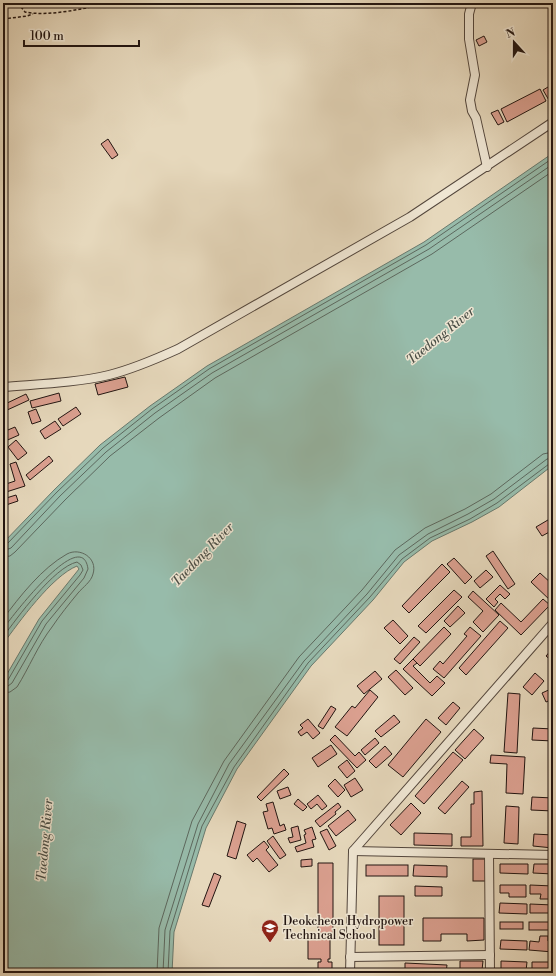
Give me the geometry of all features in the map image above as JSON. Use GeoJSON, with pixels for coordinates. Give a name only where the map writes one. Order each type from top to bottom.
{"type":"FeatureCollection","features":[{"type":"Feature","properties":{"kind":"street"},"geometry":{"type":"LineString","coordinates":[[472,3],[469,14],[469,39],[475,75],[470,100],[472,111],[476,118],[487,166]]}},
{"type":"Feature","properties":{"kind":"street"},"geometry":{"type":"LineString","coordinates":[[3,387],[73,381],[109,375],[158,358],[178,349],[410,217],[553,122]]}},
{"type":"Feature","properties":{"kind":"street"},"geometry":{"type":"LineString","coordinates":[[350,973],[353,851],[553,623]]}},
{"type":"Feature","properties":{"kind":"street"},"geometry":{"type":"LineString","coordinates":[[353,851],[553,855]]}},
{"type":"Feature","properties":{"kind":"street"},"geometry":{"type":"LineString","coordinates":[[489,854],[490,973]]}},
{"type":"Feature","properties":{"kind":"street"},"geometry":{"type":"LineString","coordinates":[[350,957],[490,955]]}},
{"type":"Feature","properties":{"kind":"path"},"geometry":{"type":"LineString","coordinates":[[18,3],[25,12],[34,14]]}},
{"type":"Feature","properties":{"kind":"path"},"geometry":{"type":"LineString","coordinates":[[3,19],[34,14],[73,11],[111,3]]}},
{"type":"Feature","properties":{"kind":"water","name":"Taedong River"},"geometry":{"type":"Polygon","coordinates":[[[553,153],[553,465],[499,507],[432,541],[404,562],[373,600],[311,666],[237,769],[206,828],[174,932],[172,973],[3,973],[3,681],[39,619],[79,569],[77,566],[67,571],[57,579],[27,612],[3,644],[3,543],[100,445],[150,406],[207,366],[424,242],[553,153]]]}},
{"type":"Feature","properties":{"kind":"building"},"geometry":{"type":"Polygon","coordinates":[[[484,36],[487,42],[479,46],[476,40],[484,36]]]}},
{"type":"Feature","properties":{"kind":"building"},"geometry":{"type":"Polygon","coordinates":[[[548,87],[553,95],[553,100],[550,102],[543,90],[548,87]]]}},
{"type":"Feature","properties":{"kind":"building"},"geometry":{"type":"Polygon","coordinates":[[[540,89],[546,101],[507,122],[501,109],[540,89]]]}},
{"type":"Feature","properties":{"kind":"building"},"geometry":{"type":"Polygon","coordinates":[[[498,110],[504,122],[498,125],[491,113],[498,110]]]}},
{"type":"Feature","properties":{"kind":"building"},"geometry":{"type":"Polygon","coordinates":[[[108,139],[118,155],[112,159],[101,144],[108,139]]]}},
{"type":"Feature","properties":{"kind":"building"},"geometry":{"type":"Polygon","coordinates":[[[125,377],[128,387],[98,395],[95,384],[125,377]]]}},
{"type":"Feature","properties":{"kind":"building"},"geometry":{"type":"Polygon","coordinates":[[[59,393],[61,401],[32,408],[30,401],[59,393]]]}},
{"type":"Feature","properties":{"kind":"building"},"geometry":{"type":"Polygon","coordinates":[[[26,394],[29,400],[5,411],[3,405],[26,394]]]}},
{"type":"Feature","properties":{"kind":"building"},"geometry":{"type":"Polygon","coordinates":[[[76,407],[81,414],[63,426],[58,419],[76,407]]]}},
{"type":"Feature","properties":{"kind":"building"},"geometry":{"type":"Polygon","coordinates":[[[36,409],[41,421],[32,424],[28,412],[36,409]]]}},
{"type":"Feature","properties":{"kind":"building"},"geometry":{"type":"Polygon","coordinates":[[[55,421],[61,429],[45,439],[40,431],[55,421]]]}},
{"type":"Feature","properties":{"kind":"building"},"geometry":{"type":"Polygon","coordinates":[[[15,427],[19,435],[3,442],[3,432],[15,427]]]}},
{"type":"Feature","properties":{"kind":"building"},"geometry":{"type":"Polygon","coordinates":[[[16,440],[27,453],[18,460],[8,447],[16,440]]]}},
{"type":"Feature","properties":{"kind":"building"},"geometry":{"type":"Polygon","coordinates":[[[49,456],[53,461],[30,480],[26,475],[49,456]]]}},
{"type":"Feature","properties":{"kind":"building"},"geometry":{"type":"Polygon","coordinates":[[[16,462],[25,486],[3,493],[3,485],[15,481],[10,464],[16,462]]]}},
{"type":"Feature","properties":{"kind":"building"},"geometry":{"type":"Polygon","coordinates":[[[16,495],[18,501],[3,506],[3,499],[16,495]]]}},
{"type":"Feature","properties":{"kind":"building"},"geometry":{"type":"Polygon","coordinates":[[[553,517],[553,530],[542,536],[536,527],[553,517]]]}},
{"type":"Feature","properties":{"kind":"building"},"geometry":{"type":"Polygon","coordinates":[[[493,551],[515,584],[508,589],[486,556],[493,551]]]}},
{"type":"Feature","properties":{"kind":"building"},"geometry":{"type":"Polygon","coordinates":[[[454,558],[472,577],[465,584],[447,564],[454,558]]]}},
{"type":"Feature","properties":{"kind":"building"},"geometry":{"type":"Polygon","coordinates":[[[442,564],[450,572],[409,613],[402,606],[442,564]]]}},
{"type":"Feature","properties":{"kind":"building"},"geometry":{"type":"Polygon","coordinates":[[[486,570],[493,577],[480,588],[474,581],[486,570]]]}},
{"type":"Feature","properties":{"kind":"building"},"geometry":{"type":"Polygon","coordinates":[[[540,573],[552,584],[553,583],[552,602],[531,582],[540,573]]]}},
{"type":"Feature","properties":{"kind":"building"},"geometry":{"type":"Polygon","coordinates":[[[500,585],[510,594],[505,599],[500,594],[495,599],[498,602],[494,607],[486,599],[500,585]]]}},
{"type":"Feature","properties":{"kind":"building"},"geometry":{"type":"Polygon","coordinates":[[[454,590],[462,597],[426,633],[418,626],[454,590]]]}},
{"type":"Feature","properties":{"kind":"building"},"geometry":{"type":"Polygon","coordinates":[[[473,591],[499,615],[483,632],[473,622],[483,611],[468,597],[473,591]]]}},
{"type":"Feature","properties":{"kind":"building"},"geometry":{"type":"Polygon","coordinates":[[[543,599],[550,605],[521,635],[495,610],[501,603],[521,622],[543,599]]]}},
{"type":"Feature","properties":{"kind":"building"},"geometry":{"type":"Polygon","coordinates":[[[458,606],[465,613],[450,627],[444,621],[458,606]]]}},
{"type":"Feature","properties":{"kind":"building"},"geometry":{"type":"Polygon","coordinates":[[[393,620],[408,636],[400,644],[384,628],[393,620]]]}},
{"type":"Feature","properties":{"kind":"building"},"geometry":{"type":"Polygon","coordinates":[[[500,621],[508,628],[466,675],[459,668],[500,621]]]}},
{"type":"Feature","properties":{"kind":"building"},"geometry":{"type":"Polygon","coordinates":[[[444,627],[451,634],[420,666],[413,659],[444,627]]]}},
{"type":"Feature","properties":{"kind":"building"},"geometry":{"type":"Polygon","coordinates":[[[470,627],[481,636],[444,678],[433,669],[440,661],[443,664],[467,636],[464,634],[470,627]]]}},
{"type":"Feature","properties":{"kind":"building"},"geometry":{"type":"Polygon","coordinates":[[[414,637],[420,642],[400,664],[394,659],[414,637]]]}},
{"type":"Feature","properties":{"kind":"building"},"geometry":{"type":"Polygon","coordinates":[[[553,648],[553,662],[546,656],[553,648]]]}},
{"type":"Feature","properties":{"kind":"building"},"geometry":{"type":"Polygon","coordinates":[[[413,659],[417,663],[413,666],[430,683],[437,676],[445,683],[432,696],[403,669],[413,659]]]}},
{"type":"Feature","properties":{"kind":"building"},"geometry":{"type":"Polygon","coordinates":[[[396,670],[413,688],[405,695],[388,677],[396,670]]]}},
{"type":"Feature","properties":{"kind":"building"},"geometry":{"type":"Polygon","coordinates":[[[375,671],[382,679],[364,694],[357,686],[375,671]]]}},
{"type":"Feature","properties":{"kind":"building"},"geometry":{"type":"Polygon","coordinates":[[[535,673],[544,681],[532,695],[523,687],[535,673]]]}},
{"type":"Feature","properties":{"kind":"building"},"geometry":{"type":"Polygon","coordinates":[[[553,688],[553,699],[546,702],[542,693],[553,688]]]}},
{"type":"Feature","properties":{"kind":"building"},"geometry":{"type":"Polygon","coordinates":[[[370,690],[378,697],[347,736],[335,727],[352,706],[355,708],[370,690]]]}},
{"type":"Feature","properties":{"kind":"building"},"geometry":{"type":"Polygon","coordinates":[[[508,693],[520,694],[517,753],[504,752],[508,693]]]}},
{"type":"Feature","properties":{"kind":"building"},"geometry":{"type":"Polygon","coordinates":[[[453,702],[460,708],[446,725],[438,718],[453,702]]]}},
{"type":"Feature","properties":{"kind":"building"},"geometry":{"type":"Polygon","coordinates":[[[331,706],[336,709],[323,729],[318,726],[331,706]]]}},
{"type":"Feature","properties":{"kind":"building"},"geometry":{"type":"Polygon","coordinates":[[[394,715],[400,722],[381,737],[375,731],[394,715]]]}},
{"type":"Feature","properties":{"kind":"building"},"geometry":{"type":"Polygon","coordinates":[[[308,719],[320,733],[313,739],[307,732],[301,736],[298,732],[303,728],[300,725],[308,719]]]}},
{"type":"Feature","properties":{"kind":"building"},"geometry":{"type":"Polygon","coordinates":[[[426,719],[441,732],[403,777],[388,765],[426,719]]]}},
{"type":"Feature","properties":{"kind":"building"},"geometry":{"type":"Polygon","coordinates":[[[533,728],[553,729],[553,741],[532,740],[533,728]]]}},
{"type":"Feature","properties":{"kind":"building"},"geometry":{"type":"Polygon","coordinates":[[[474,729],[484,738],[465,759],[455,750],[474,729]]]}},
{"type":"Feature","properties":{"kind":"building"},"geometry":{"type":"Polygon","coordinates":[[[335,735],[355,756],[359,752],[366,760],[357,768],[330,740],[335,735]]]}},
{"type":"Feature","properties":{"kind":"building"},"geometry":{"type":"Polygon","coordinates":[[[375,738],[379,743],[365,755],[361,750],[375,738]]]}},
{"type":"Feature","properties":{"kind":"building"},"geometry":{"type":"Polygon","coordinates":[[[331,745],[337,754],[318,767],[312,758],[331,745]]]}},
{"type":"Feature","properties":{"kind":"building"},"geometry":{"type":"Polygon","coordinates":[[[385,746],[392,754],[376,768],[369,761],[385,746]]]}},
{"type":"Feature","properties":{"kind":"building"},"geometry":{"type":"Polygon","coordinates":[[[453,752],[463,760],[424,804],[415,796],[453,752]]]}},
{"type":"Feature","properties":{"kind":"building"},"geometry":{"type":"Polygon","coordinates":[[[491,755],[525,757],[523,794],[506,793],[507,764],[490,763],[491,755]]]}},
{"type":"Feature","properties":{"kind":"building"},"geometry":{"type":"Polygon","coordinates":[[[347,760],[355,771],[347,778],[338,767],[347,760]]]}},
{"type":"Feature","properties":{"kind":"building"},"geometry":{"type":"Polygon","coordinates":[[[284,769],[289,774],[261,801],[257,797],[284,769]]]}},
{"type":"Feature","properties":{"kind":"building"},"geometry":{"type":"Polygon","coordinates":[[[355,778],[363,790],[351,797],[344,785],[355,778]]]}},
{"type":"Feature","properties":{"kind":"building"},"geometry":{"type":"Polygon","coordinates":[[[335,779],[345,790],[338,797],[328,786],[335,779]]]}},
{"type":"Feature","properties":{"kind":"building"},"geometry":{"type":"Polygon","coordinates":[[[462,781],[469,787],[445,814],[438,808],[462,781]]]}},
{"type":"Feature","properties":{"kind":"building"},"geometry":{"type":"Polygon","coordinates":[[[288,787],[291,795],[280,799],[277,791],[288,787]]]}},
{"type":"Feature","properties":{"kind":"building"},"geometry":{"type":"Polygon","coordinates":[[[482,791],[483,846],[461,846],[461,837],[471,837],[471,804],[474,804],[474,792],[482,791]]]}},
{"type":"Feature","properties":{"kind":"building"},"geometry":{"type":"Polygon","coordinates":[[[318,795],[327,806],[322,810],[317,804],[311,809],[307,804],[318,795]]]}},
{"type":"Feature","properties":{"kind":"building"},"geometry":{"type":"Polygon","coordinates":[[[532,797],[553,798],[553,811],[531,810],[532,797]]]}},
{"type":"Feature","properties":{"kind":"building"},"geometry":{"type":"Polygon","coordinates":[[[298,799],[307,807],[303,811],[294,804],[298,799]]]}},
{"type":"Feature","properties":{"kind":"building"},"geometry":{"type":"Polygon","coordinates":[[[273,802],[280,826],[284,824],[286,830],[274,834],[272,828],[268,829],[263,812],[268,811],[266,804],[273,802]]]}},
{"type":"Feature","properties":{"kind":"building"},"geometry":{"type":"Polygon","coordinates":[[[338,803],[341,807],[335,812],[336,814],[320,827],[315,821],[338,803]]]}},
{"type":"Feature","properties":{"kind":"building"},"geometry":{"type":"Polygon","coordinates":[[[411,803],[421,813],[401,835],[390,825],[411,803]]]}},
{"type":"Feature","properties":{"kind":"building"},"geometry":{"type":"Polygon","coordinates":[[[506,806],[519,807],[518,844],[504,843],[506,806]]]}},
{"type":"Feature","properties":{"kind":"building"},"geometry":{"type":"Polygon","coordinates":[[[348,810],[356,820],[336,836],[328,826],[348,810]]]}},
{"type":"Feature","properties":{"kind":"building"},"geometry":{"type":"Polygon","coordinates":[[[237,821],[246,824],[236,859],[227,856],[237,821]]]}},
{"type":"Feature","properties":{"kind":"building"},"geometry":{"type":"Polygon","coordinates":[[[298,826],[301,840],[290,843],[288,838],[293,837],[291,828],[298,826]]]}},
{"type":"Feature","properties":{"kind":"building"},"geometry":{"type":"Polygon","coordinates":[[[312,827],[316,839],[312,840],[314,847],[297,852],[295,847],[306,843],[304,835],[306,834],[304,830],[312,827]]]}},
{"type":"Feature","properties":{"kind":"building"},"geometry":{"type":"Polygon","coordinates":[[[327,829],[336,846],[329,850],[320,832],[327,829]]]}},
{"type":"Feature","properties":{"kind":"building"},"geometry":{"type":"Polygon","coordinates":[[[414,833],[452,834],[452,846],[414,845],[414,833]]]}},
{"type":"Feature","properties":{"kind":"building"},"geometry":{"type":"Polygon","coordinates":[[[534,834],[553,835],[553,848],[533,846],[534,834]]]}},
{"type":"Feature","properties":{"kind":"building"},"geometry":{"type":"Polygon","coordinates":[[[273,836],[286,855],[280,859],[267,841],[273,836]]]}},
{"type":"Feature","properties":{"kind":"building"},"geometry":{"type":"Polygon","coordinates":[[[264,841],[269,847],[266,850],[278,865],[269,872],[257,858],[253,862],[247,855],[264,841]]]}},
{"type":"Feature","properties":{"kind":"building"},"geometry":{"type":"Polygon","coordinates":[[[312,859],[312,866],[301,867],[301,860],[312,859]]]}},
{"type":"Feature","properties":{"kind":"building"},"geometry":{"type":"Polygon","coordinates":[[[473,859],[486,859],[486,881],[473,881],[473,859]]]}},
{"type":"Feature","properties":{"kind":"building"},"geometry":{"type":"Polygon","coordinates":[[[318,863],[333,863],[333,933],[329,933],[330,959],[328,959],[328,962],[332,962],[332,973],[318,973],[318,962],[321,962],[321,959],[308,959],[308,936],[321,936],[321,933],[318,933],[318,863]]]}},
{"type":"Feature","properties":{"kind":"building"},"geometry":{"type":"Polygon","coordinates":[[[500,864],[528,864],[528,874],[500,873],[500,864]]]}},
{"type":"Feature","properties":{"kind":"building"},"geometry":{"type":"Polygon","coordinates":[[[534,864],[553,864],[553,874],[533,873],[534,864]]]}},
{"type":"Feature","properties":{"kind":"building"},"geometry":{"type":"Polygon","coordinates":[[[366,865],[408,865],[408,876],[366,876],[366,865]]]}},
{"type":"Feature","properties":{"kind":"building"},"geometry":{"type":"Polygon","coordinates":[[[414,865],[447,866],[447,877],[413,876],[414,865]]]}},
{"type":"Feature","properties":{"kind":"building"},"geometry":{"type":"Polygon","coordinates":[[[214,873],[221,876],[209,907],[202,905],[214,873]]]}},
{"type":"Feature","properties":{"kind":"building"},"geometry":{"type":"Polygon","coordinates":[[[500,885],[526,885],[526,897],[509,897],[509,893],[500,893],[500,885]]]}},
{"type":"Feature","properties":{"kind":"building"},"geometry":{"type":"Polygon","coordinates":[[[530,885],[553,886],[553,899],[540,899],[541,894],[530,894],[530,885]]]}},
{"type":"Feature","properties":{"kind":"building"},"geometry":{"type":"Polygon","coordinates":[[[415,886],[442,887],[442,896],[415,896],[415,886]]]}},
{"type":"Feature","properties":{"kind":"building"},"geometry":{"type":"Polygon","coordinates":[[[379,896],[404,896],[404,945],[379,945],[379,896]]]}},
{"type":"Feature","properties":{"kind":"building"},"geometry":{"type":"Polygon","coordinates":[[[500,903],[527,904],[527,914],[499,913],[500,903]]]}},
{"type":"Feature","properties":{"kind":"building"},"geometry":{"type":"Polygon","coordinates":[[[530,904],[553,905],[553,913],[530,913],[530,904]]]}},
{"type":"Feature","properties":{"kind":"building"},"geometry":{"type":"Polygon","coordinates":[[[423,918],[484,918],[484,940],[467,941],[467,934],[441,934],[441,941],[423,941],[423,918]]]}},
{"type":"Feature","properties":{"kind":"building"},"geometry":{"type":"Polygon","coordinates":[[[500,922],[523,922],[523,929],[500,929],[500,922]]]}},
{"type":"Feature","properties":{"kind":"building"},"geometry":{"type":"Polygon","coordinates":[[[529,922],[553,922],[553,930],[529,930],[529,922]]]}},
{"type":"Feature","properties":{"kind":"building"},"geometry":{"type":"Polygon","coordinates":[[[540,936],[548,936],[548,941],[553,941],[553,952],[529,950],[530,941],[539,942],[540,936]]]}},
{"type":"Feature","properties":{"kind":"building"},"geometry":{"type":"Polygon","coordinates":[[[501,940],[527,941],[527,950],[500,949],[501,940]]]}},
{"type":"Feature","properties":{"kind":"building"},"geometry":{"type":"Polygon","coordinates":[[[460,961],[483,961],[482,970],[469,970],[469,973],[460,973],[460,961]]]}},
{"type":"Feature","properties":{"kind":"building"},"geometry":{"type":"Polygon","coordinates":[[[501,961],[527,962],[526,971],[501,970],[501,961]]]}},
{"type":"Feature","properties":{"kind":"building"},"geometry":{"type":"Polygon","coordinates":[[[532,962],[553,962],[553,971],[532,970],[532,962]]]}},
{"type":"Feature","properties":{"kind":"building"},"geometry":{"type":"Polygon","coordinates":[[[405,963],[447,965],[446,973],[405,973],[405,963]]]}},
{"type":"Feature","properties":{"kind":"place","name":"Deokcheon Hydropower Technical School"},"geometry":{"type":"Point","coordinates":[270,943]}}]}
